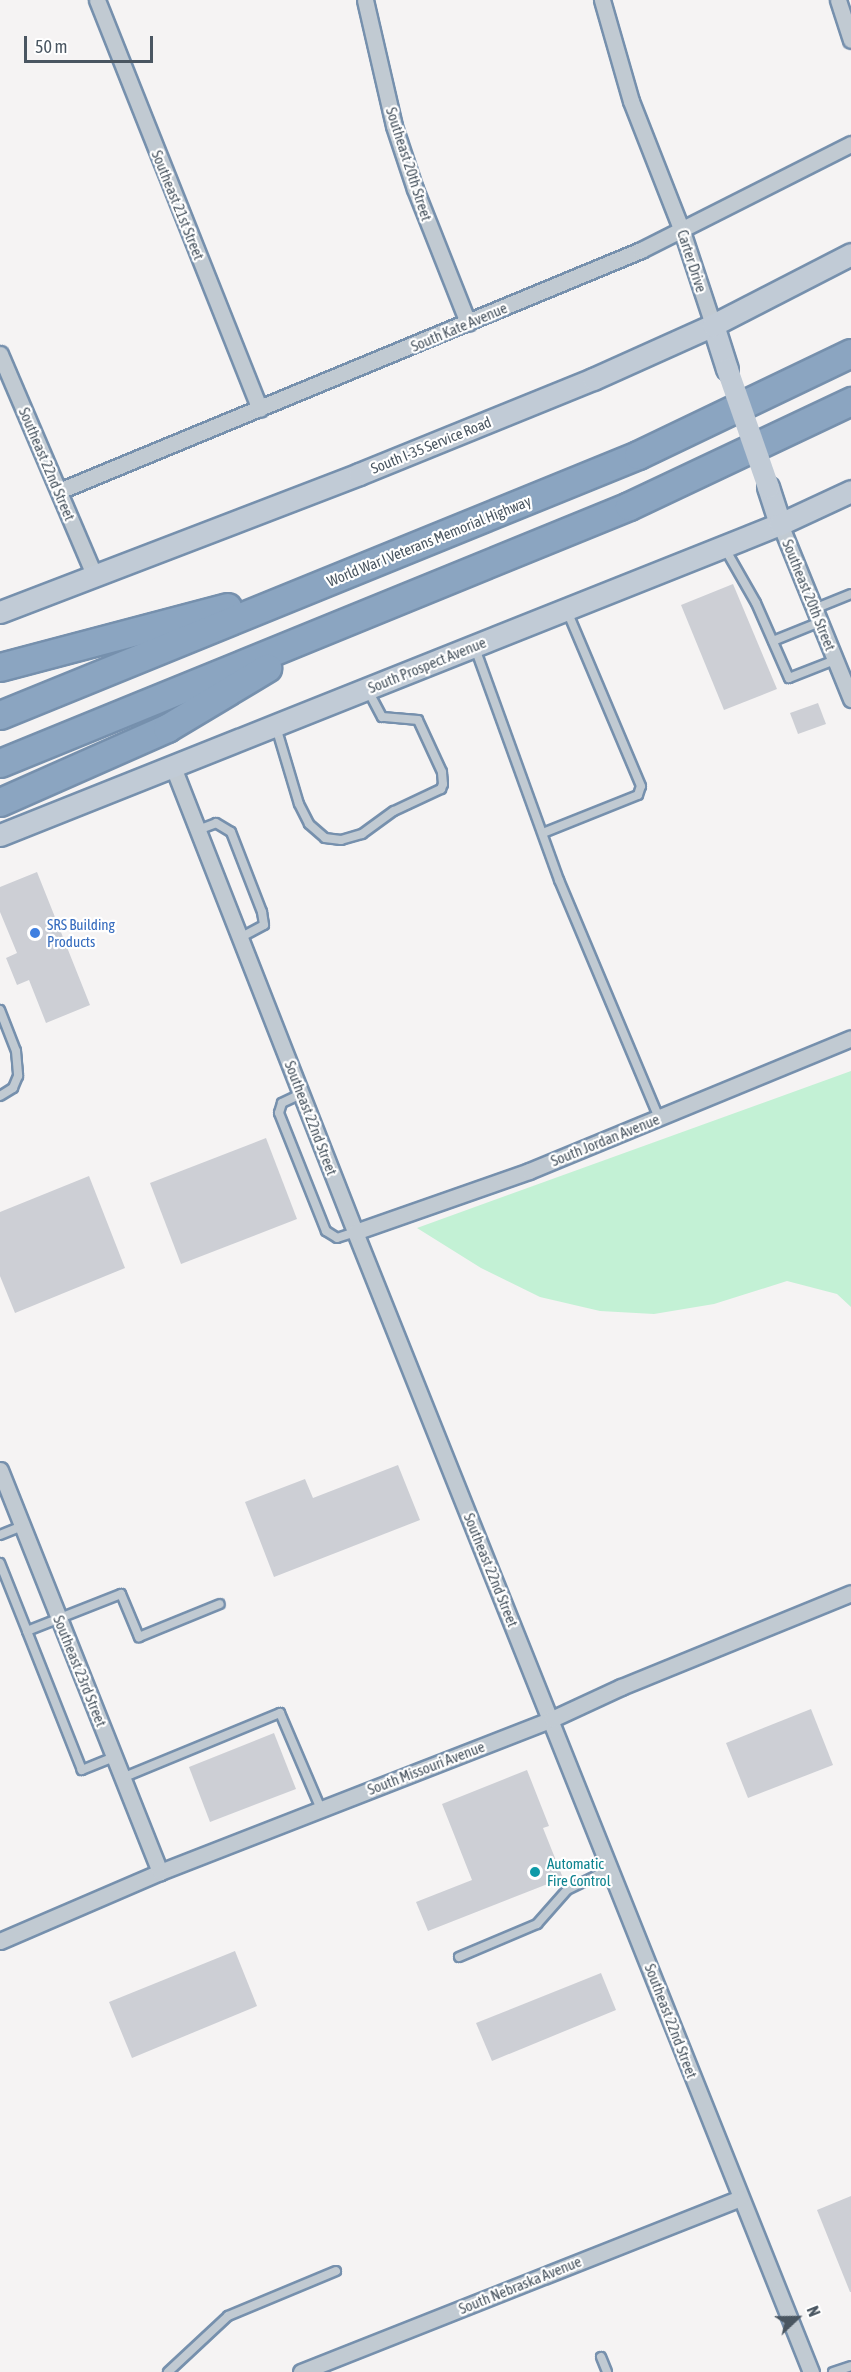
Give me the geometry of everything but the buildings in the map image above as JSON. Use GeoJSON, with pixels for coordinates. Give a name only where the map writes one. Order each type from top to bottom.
{"type":"FeatureCollection","features":[{"type":"Feature","properties":{"kind":"highway","name":"World War I Veterans Memorial Highway"},"geometry":{"type":"LineString","coordinates":[[0,714],[638,454],[851,353]]}},
{"type":"Feature","properties":{"kind":"highway"},"geometry":{"type":"LineString","coordinates":[[0,763],[629,506],[851,401]]}},
{"type":"Feature","properties":{"kind":"highway"},"geometry":{"type":"LineString","coordinates":[[788,432],[851,412]]}},
{"type":"Feature","properties":{"kind":"highway"},"geometry":{"type":"LineString","coordinates":[[0,667],[329,581]]}},
{"type":"Feature","properties":{"kind":"highway"},"geometry":{"type":"LineString","coordinates":[[0,802],[167,728],[340,625]]}},
{"type":"Feature","properties":{"kind":"main road","name":"South I-35 Service Road"},"geometry":{"type":"LineString","coordinates":[[0,612],[483,425],[712,325],[851,254]]}},
{"type":"Feature","properties":{"kind":"main road","name":"Carter Drive"},"geometry":{"type":"LineString","coordinates":[[712,325],[780,524]]}},
{"type":"Feature","properties":{"kind":"main road","name":"South Prospect Avenue"},"geometry":{"type":"LineString","coordinates":[[0,835],[780,524],[851,491]]}},
{"type":"Feature","properties":{"kind":"street","name":"Southeast 21st Street"},"geometry":{"type":"LineString","coordinates":[[97,0],[260,409]]}},
{"type":"Feature","properties":{"kind":"street","name":"Southeast 20th Street"},"geometry":{"type":"LineString","coordinates":[[365,0],[394,126],[415,189],[468,323]]}},
{"type":"Feature","properties":{"kind":"street","name":"Carter Drive"},"geometry":{"type":"LineString","coordinates":[[602,0],[631,101],[682,231],[712,325]]}},
{"type":"Feature","properties":{"kind":"street"},"geometry":{"type":"LineString","coordinates":[[838,0],[851,40]]}},
{"type":"Feature","properties":{"kind":"street","name":"South Kate Avenue"},"geometry":{"type":"LineString","coordinates":[[59,491],[468,323],[682,231],[851,144]]}},
{"type":"Feature","properties":{"kind":"street","name":"Southeast 22nd Street"},"geometry":{"type":"LineString","coordinates":[[0,354],[94,574]]}},
{"type":"Feature","properties":{"kind":"street","name":"Southeast 20th Street"},"geometry":{"type":"LineString","coordinates":[[780,524],[851,699]]}},
{"type":"Feature","properties":{"kind":"street","name":"Southeast 22nd Street"},"geometry":{"type":"LineString","coordinates":[[173,767],[355,1232],[552,1719],[740,2198],[811,2372]]}},
{"type":"Feature","properties":{"kind":"street","name":"South Jordan Avenue"},"geometry":{"type":"LineString","coordinates":[[355,1232],[529,1171],[851,1038]]}},
{"type":"Feature","properties":{"kind":"street","name":"Southeast 23rd Street"},"geometry":{"type":"LineString","coordinates":[[2,1479],[160,1872]]}},
{"type":"Feature","properties":{"kind":"street","name":"South Missouri Avenue"},"geometry":{"type":"LineString","coordinates":[[0,1941],[160,1872],[552,1719],[632,1683],[851,1593]]}},
{"type":"Feature","properties":{"kind":"street","name":"South Nebraska Avenue"},"geometry":{"type":"LineString","coordinates":[[301,2372],[740,2198]]}},
{"type":"Feature","properties":{"kind":"lane"},"geometry":{"type":"LineString","coordinates":[[724,546],[756,603],[789,678],[835,660]]}},
{"type":"Feature","properties":{"kind":"lane"},"geometry":{"type":"LineString","coordinates":[[773,641],[851,594]]}},
{"type":"Feature","properties":{"kind":"lane"},"geometry":{"type":"LineString","coordinates":[[543,833],[638,795],[642,786],[566,609]]}},
{"type":"Feature","properties":{"kind":"lane"},"geometry":{"type":"LineString","coordinates":[[474,646],[568,902],[659,1118]]}},
{"type":"Feature","properties":{"kind":"lane"},"geometry":{"type":"LineString","coordinates":[[276,726],[299,804],[309,824],[325,838],[341,840],[362,834],[394,811],[441,789],[442,784],[442,772],[418,720],[382,717],[367,689]]}},
{"type":"Feature","properties":{"kind":"lane"},"geometry":{"type":"LineString","coordinates":[[198,830],[216,823],[231,832],[235,842],[262,912],[264,925],[240,938]]}},
{"type":"Feature","properties":{"kind":"lane"},"geometry":{"type":"LineString","coordinates":[[0,1010],[16,1051],[18,1076],[13,1088],[0,1096]]}},
{"type":"Feature","properties":{"kind":"lane"},"geometry":{"type":"LineString","coordinates":[[301,1094],[282,1103],[279,1113],[327,1232],[337,1238],[355,1232]]}},
{"type":"Feature","properties":{"kind":"lane"},"geometry":{"type":"LineString","coordinates":[[0,1535],[22,1526]]}},
{"type":"Feature","properties":{"kind":"lane"},"geometry":{"type":"LineString","coordinates":[[0,1563],[82,1770],[114,1757]]}},
{"type":"Feature","properties":{"kind":"lane"},"geometry":{"type":"LineString","coordinates":[[27,1631],[122,1594],[139,1637],[220,1604]]}},
{"type":"Feature","properties":{"kind":"lane"},"geometry":{"type":"LineString","coordinates":[[122,1778],[280,1713],[321,1809]]}},
{"type":"Feature","properties":{"kind":"lane"},"geometry":{"type":"LineString","coordinates":[[459,1957],[537,1924],[567,1890],[610,1869]]}},
{"type":"Feature","properties":{"kind":"lane"},"geometry":{"type":"LineString","coordinates":[[168,2372],[228,2316],[336,2271]]}},
{"type":"Feature","properties":{"kind":"lane"},"geometry":{"type":"LineString","coordinates":[[601,2357],[607,2372]]}},
{"type":"Feature","properties":{"kind":"lane"},"geometry":{"type":"LineString","coordinates":[[833,2372],[851,2366]]}},
{"type":"Feature","properties":{"kind":"green space"},"geometry":{"type":"Polygon","coordinates":[[[851,1071],[851,1307],[837,1294],[787,1281],[714,1304],[654,1314],[600,1311],[540,1297],[481,1268],[417,1228],[851,1071]]]}},
{"type":"Feature","properties":{"kind":"place","name":"SRS Building Products"},"geometry":{"type":"Point","coordinates":[35,933]}},
{"type":"Feature","properties":{"kind":"place","name":"Automatic Fire Control"},"geometry":{"type":"Point","coordinates":[535,1872]}}]}
